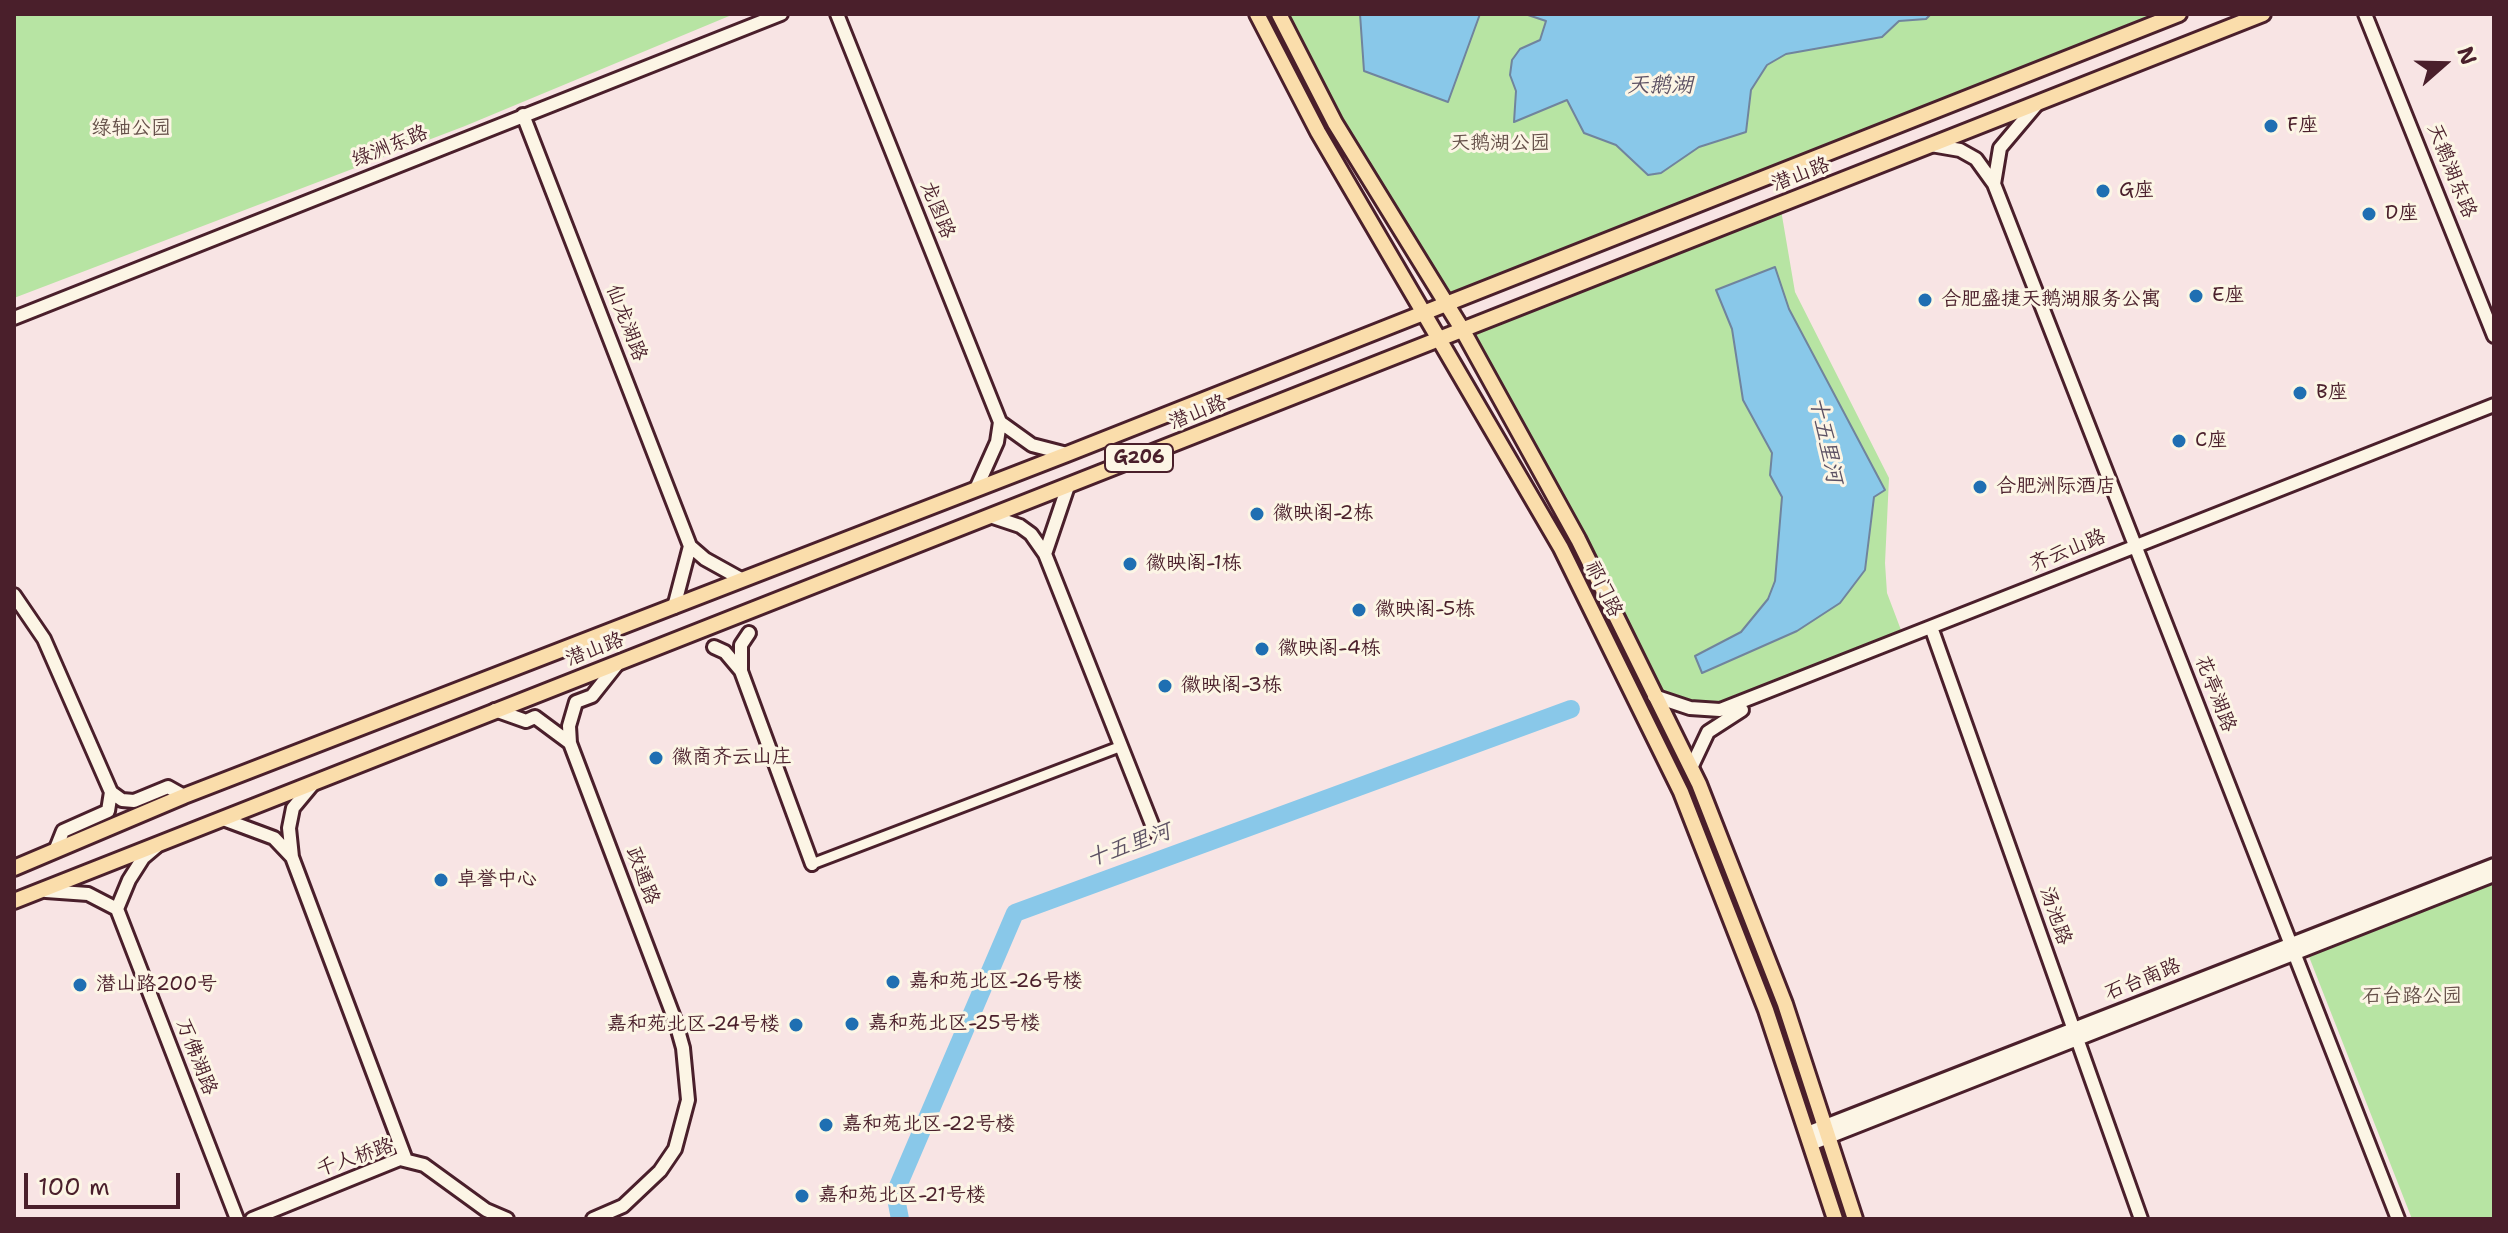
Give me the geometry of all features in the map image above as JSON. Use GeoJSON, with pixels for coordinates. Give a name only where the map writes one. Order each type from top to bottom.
{"type":"FeatureCollection","features":[{"type":"Feature","properties":{"kind":"main road","name":"祁门路"},"geometry":{"type":"LineString","coordinates":[[1257,14],[1318,132],[1561,548],[1681,792],[1766,1010],[1835,1219]]}},
{"type":"Feature","properties":{"kind":"main road","name":"祁门路"},"geometry":{"type":"LineString","coordinates":[[1279,14],[1335,123],[1462,329],[1578,539],[1691,768],[1785,1004],[1855,1219]]}},
{"type":"Feature","properties":{"kind":"main road","name":"潜山路"},"geometry":{"type":"LineString","coordinates":[[14,868],[184,796],[1067,454],[2179,14]]}},
{"type":"Feature","properties":{"kind":"main road","name":"潜山路"},"geometry":{"type":"LineString","coordinates":[[14,901],[2263,14]]}},
{"type":"Feature","properties":{"kind":"street","name":"绿洲东路"},"geometry":{"type":"LineString","coordinates":[[14,318],[781,14]]}},
{"type":"Feature","properties":{"kind":"street","name":"龙图路"},"geometry":{"type":"LineString","coordinates":[[837,14],[1000,422]]}},
{"type":"Feature","properties":{"kind":"street","name":"天鹅湖东路"},"geometry":{"type":"LineString","coordinates":[[2370,16],[2494,336]]}},
{"type":"Feature","properties":{"kind":"street"},"geometry":{"type":"LineString","coordinates":[[1994,184],[2000,148],[2039,102]]}},
{"type":"Feature","properties":{"kind":"street","name":"仙龙湖路"},"geometry":{"type":"LineString","coordinates":[[523,115],[690,546]]}},
{"type":"Feature","properties":{"kind":"street","name":"花亭湖路"},"geometry":{"type":"LineString","coordinates":[[1931,145],[1960,150],[1976,159],[1994,184],[2398,1219]]}},
{"type":"Feature","properties":{"kind":"street","name":"齐云山路"},"geometry":{"type":"LineString","coordinates":[[1654,696],[1690,708],[1720,710],[1930,632],[2494,405]]}},
{"type":"Feature","properties":{"kind":"street"},"geometry":{"type":"LineString","coordinates":[[2137,550],[2494,414]]}},
{"type":"Feature","properties":{"kind":"street"},"geometry":{"type":"LineString","coordinates":[[976,489],[997,442],[1000,422],[1032,445],[1067,454]]}},
{"type":"Feature","properties":{"kind":"street"},"geometry":{"type":"LineString","coordinates":[[1045,554],[1068,486]]}},
{"type":"Feature","properties":{"kind":"street"},"geometry":{"type":"LineString","coordinates":[[993,517],[1020,526],[1031,534],[1045,554],[1155,832]]}},
{"type":"Feature","properties":{"kind":"street"},"geometry":{"type":"LineString","coordinates":[[674,607],[690,546],[705,559],[741,579]]}},
{"type":"Feature","properties":{"kind":"street"},"geometry":{"type":"LineString","coordinates":[[14,595],[44,639],[111,792],[122,800],[134,801],[168,787],[184,796]]}},
{"type":"Feature","properties":{"kind":"street"},"geometry":{"type":"LineString","coordinates":[[1691,768],[1708,732],[1730,715],[1930,632]]}},
{"type":"Feature","properties":{"kind":"street","name":"汤池路"},"geometry":{"type":"LineString","coordinates":[[1930,632],[2072,1035],[2133,1219]]}},
{"type":"Feature","properties":{"kind":"street"},"geometry":{"type":"LineString","coordinates":[[741,671],[741,645],[749,633]]}},
{"type":"Feature","properties":{"kind":"street"},"geometry":{"type":"LineString","coordinates":[[714,647],[725,652],[741,671],[812,864],[1119,747]]}},
{"type":"Feature","properties":{"kind":"street"},"geometry":{"type":"LineString","coordinates":[[570,743],[569,726],[576,702],[592,696],[619,662]]}},
{"type":"Feature","properties":{"kind":"street"},"geometry":{"type":"LineString","coordinates":[[495,710],[526,721],[535,717],[570,743]]}},
{"type":"Feature","properties":{"kind":"street","name":"政通路"},"geometry":{"type":"LineString","coordinates":[[570,743],[676,1023],[683,1048],[688,1100],[675,1149],[643,1190],[623,1206],[593,1219]]}},
{"type":"Feature","properties":{"kind":"street"},"geometry":{"type":"LineString","coordinates":[[313,783],[293,808],[289,828],[292,857],[406,1160]]}},
{"type":"Feature","properties":{"kind":"street"},"geometry":{"type":"LineString","coordinates":[[55,851],[63,831],[108,811],[111,792]]}},
{"type":"Feature","properties":{"kind":"street"},"geometry":{"type":"LineString","coordinates":[[223,819],[274,838],[292,857]]}},
{"type":"Feature","properties":{"kind":"street"},"geometry":{"type":"LineString","coordinates":[[39,891],[65,889],[88,894],[117,909],[143,858],[160,844]]}},
{"type":"Feature","properties":{"kind":"street","name":"石台南路"},"geometry":{"type":"LineString","coordinates":[[1809,1139],[2292,949],[2494,865]]}},
{"type":"Feature","properties":{"kind":"street","name":"石台南路"},"geometry":{"type":"LineString","coordinates":[[2292,949],[2494,875]]}},
{"type":"Feature","properties":{"kind":"street","name":"万佛湖路"},"geometry":{"type":"LineString","coordinates":[[117,909],[237,1219]]}},
{"type":"Feature","properties":{"kind":"street","name":"汤池路"},"geometry":{"type":"LineString","coordinates":[[2072,1035],[2141,1219]]}},
{"type":"Feature","properties":{"kind":"street","name":"千人桥路"},"geometry":{"type":"LineString","coordinates":[[252,1219],[387,1163],[406,1160],[424,1165],[486,1210],[507,1219]]}},
{"type":"Feature","properties":{"kind":"green space","name":"绿轴公园"},"geometry":{"type":"Polygon","coordinates":[[[14,14],[734,14],[465,126],[14,298],[14,14]]]}},
{"type":"Feature","properties":{"kind":"green space","name":"天鹅湖公园"},"geometry":{"type":"Polygon","coordinates":[[[1279,14],[2179,14],[1446,305],[1279,14]]]}},
{"type":"Feature","properties":{"kind":"green space"},"geometry":{"type":"Polygon","coordinates":[[[1780,204],[1795,292],[1889,478],[1885,563],[1887,593],[1904,638],[1720,710],[1654,696],[1462,329],[1780,204]]]}},
{"type":"Feature","properties":{"kind":"green space","name":"石台路公园"},"geometry":{"type":"Polygon","coordinates":[[[2494,875],[2494,1219],[2412,1219],[2306,949],[2494,875]]]}},
{"type":"Feature","properties":{"kind":"water"},"geometry":{"type":"Polygon","coordinates":[[[1360,14],[1480,14],[1448,102],[1364,71],[1360,14]]]}},
{"type":"Feature","properties":{"kind":"water","name":"天鹅湖"},"geometry":{"type":"Polygon","coordinates":[[[1525,14],[1931,14],[1926,19],[1899,21],[1882,37],[1786,54],[1767,65],[1751,90],[1746,132],[1699,147],[1661,173],[1648,175],[1616,145],[1584,133],[1567,100],[1514,122],[1516,91],[1510,75],[1512,60],[1520,49],[1540,40],[1546,21],[1525,14]]]}},
{"type":"Feature","properties":{"kind":"water"},"geometry":{"type":"Polygon","coordinates":[[[1775,267],[1789,309],[1885,490],[1874,497],[1865,570],[1840,603],[1797,631],[1702,673],[1695,656],[1741,632],[1768,599],[1775,581],[1782,497],[1770,475],[1772,453],[1743,400],[1732,329],[1716,290],[1775,267]]]}},
{"type":"Feature","properties":{"kind":"waterway","name":"十五里河"},"geometry":{"type":"LineString","coordinates":[[900,1219],[895,1193],[1015,913],[1571,709]]}},
{"type":"Feature","properties":{"kind":"place","name":"F座"},"geometry":{"type":"Point","coordinates":[2271,126]}},
{"type":"Feature","properties":{"kind":"place","name":"G座"},"geometry":{"type":"Point","coordinates":[2103,191]}},
{"type":"Feature","properties":{"kind":"place","name":"D座"},"geometry":{"type":"Point","coordinates":[2369,214]}},
{"type":"Feature","properties":{"kind":"place","name":"E座"},"geometry":{"type":"Point","coordinates":[2196,296]}},
{"type":"Feature","properties":{"kind":"place","name":"合肥盛捷天鹅湖服务公寓"},"geometry":{"type":"Point","coordinates":[1925,300]}},
{"type":"Feature","properties":{"kind":"place","name":"B座"},"geometry":{"type":"Point","coordinates":[2300,393]}},
{"type":"Feature","properties":{"kind":"place","name":"C座"},"geometry":{"type":"Point","coordinates":[2179,441]}},
{"type":"Feature","properties":{"kind":"place","name":"合肥洲际酒店"},"geometry":{"type":"Point","coordinates":[1980,487]}},
{"type":"Feature","properties":{"kind":"place","name":"徽映阁-2栋"},"geometry":{"type":"Point","coordinates":[1257,514]}},
{"type":"Feature","properties":{"kind":"place","name":"徽映阁-1栋"},"geometry":{"type":"Point","coordinates":[1130,564]}},
{"type":"Feature","properties":{"kind":"place","name":"徽映阁-5栋"},"geometry":{"type":"Point","coordinates":[1359,610]}},
{"type":"Feature","properties":{"kind":"place","name":"徽映阁-4栋"},"geometry":{"type":"Point","coordinates":[1262,649]}},
{"type":"Feature","properties":{"kind":"place","name":"徽映阁-3栋"},"geometry":{"type":"Point","coordinates":[1165,686]}},
{"type":"Feature","properties":{"kind":"place","name":"徽商齐云山庄"},"geometry":{"type":"Point","coordinates":[656,758]}},
{"type":"Feature","properties":{"kind":"place","name":"卓誉中心"},"geometry":{"type":"Point","coordinates":[441,880]}},
{"type":"Feature","properties":{"kind":"place","name":"嘉和苑北区-26号楼"},"geometry":{"type":"Point","coordinates":[893,982]}},
{"type":"Feature","properties":{"kind":"place","name":"潜山路200号"},"geometry":{"type":"Point","coordinates":[80,985]}},
{"type":"Feature","properties":{"kind":"place","name":"嘉和苑北区-25号楼"},"geometry":{"type":"Point","coordinates":[852,1024]}},
{"type":"Feature","properties":{"kind":"place","name":"嘉和苑北区-24号楼"},"geometry":{"type":"Point","coordinates":[796,1025]}},
{"type":"Feature","properties":{"kind":"place","name":"嘉和苑北区-22号楼"},"geometry":{"type":"Point","coordinates":[826,1125]}},
{"type":"Feature","properties":{"kind":"place","name":"嘉和苑北区-21号楼"},"geometry":{"type":"Point","coordinates":[802,1196]}}]}
